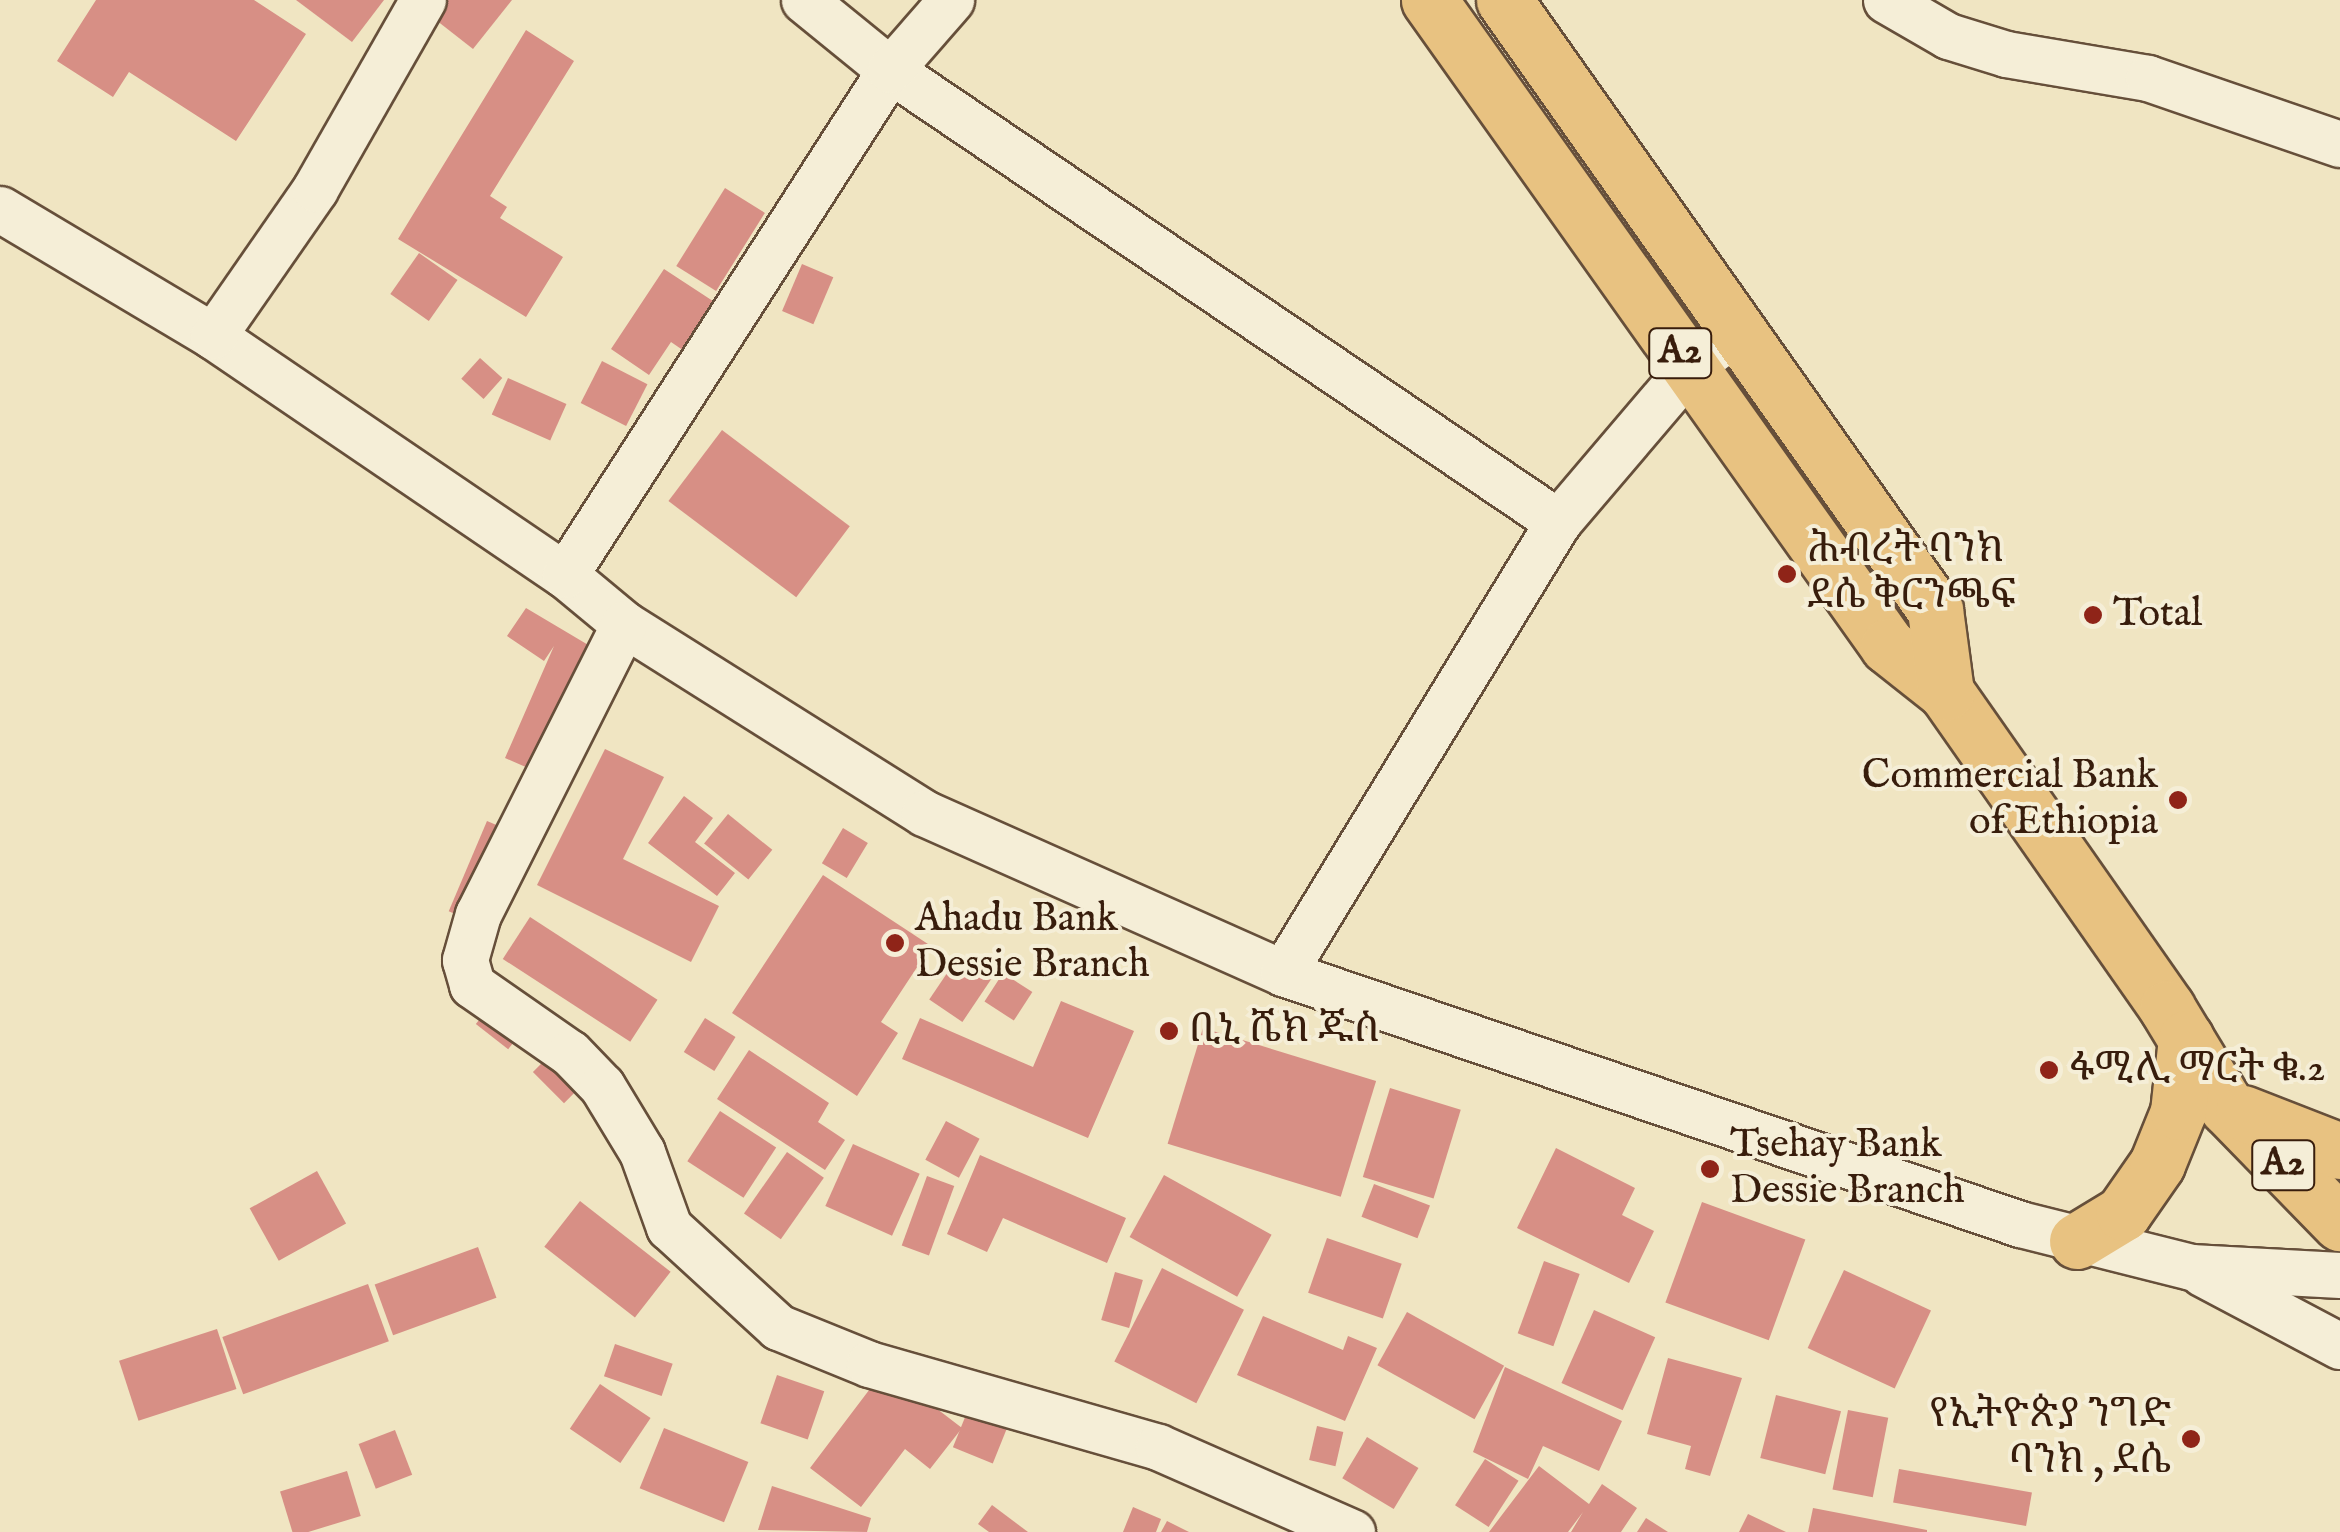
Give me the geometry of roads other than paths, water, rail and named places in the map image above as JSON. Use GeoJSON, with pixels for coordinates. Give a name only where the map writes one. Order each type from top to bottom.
{"type":"FeatureCollection","features":[{"type":"Feature","properties":{"kind":"highway","name":"A2"},"geometry":{"type":"LineString","coordinates":[[1429,0],[1888,646],[1946,692],[2186,1038],[2227,1107],[2340,1222]]}},
{"type":"Feature","properties":{"kind":"highway","name":"A2"},"geometry":{"type":"LineString","coordinates":[[1504,0],[1935,610],[1946,692]]}},
{"type":"Feature","properties":{"kind":"highway"},"geometry":{"type":"LineString","coordinates":[[1791,510],[1842,475]]}},
{"type":"Feature","properties":{"kind":"highway"},"geometry":{"type":"LineString","coordinates":[[2077,1241],[2124,1212],[2157,1164],[2178,1112],[2186,1038]]}},
{"type":"Feature","properties":{"kind":"highway","name":"A2"},"geometry":{"type":"LineString","coordinates":[[2227,1107],[2340,1151]]}},
{"type":"Feature","properties":{"kind":"street"},"geometry":{"type":"LineString","coordinates":[[213,336],[314,189],[423,0]]}},
{"type":"Feature","properties":{"kind":"street"},"geometry":{"type":"LineString","coordinates":[[804,0],[890,70],[1558,522]]}},
{"type":"Feature","properties":{"kind":"street"},"geometry":{"type":"LineString","coordinates":[[565,575],[890,70],[951,0]]}},
{"type":"Feature","properties":{"kind":"street"},"geometry":{"type":"LineString","coordinates":[[1886,0],[1948,36],[2006,54],[2148,78],[2340,144]]}},
{"type":"Feature","properties":{"kind":"street"},"geometry":{"type":"LineString","coordinates":[[0,210],[213,336],[565,575],[624,624],[924,814],[1283,972],[2077,1241],[2191,1267],[2340,1275]]}},
{"type":"Feature","properties":{"kind":"street"},"geometry":{"type":"LineString","coordinates":[[1283,972],[1558,522],[1690,367],[1739,330]]}},
{"type":"Feature","properties":{"kind":"street"},"geometry":{"type":"LineString","coordinates":[[624,624],[478,914],[466,960],[472,984],[570,1053],[602,1086],[642,1152],[669,1227],[778,1327],[870,1364],[1158,1446],[1352,1532]]}},
{"type":"Feature","properties":{"kind":"street"},"geometry":{"type":"LineString","coordinates":[[2191,1267],[2340,1346]]}},
{"type":"Feature","properties":{"kind":"place","name":"ሕብረት ባንክ ደሴ ቅርንጫፍ"},"geometry":{"type":"Point","coordinates":[1787,574]}},
{"type":"Feature","properties":{"kind":"place","name":"Total"},"geometry":{"type":"Point","coordinates":[2093,615]}},
{"type":"Feature","properties":{"kind":"place","name":"Commercial Bank of Ethiopia"},"geometry":{"type":"Point","coordinates":[2178,800]}},
{"type":"Feature","properties":{"kind":"place","name":"Ahadu Bank Dessie Branch"},"geometry":{"type":"Point","coordinates":[895,943]}},
{"type":"Feature","properties":{"kind":"place","name":"ቢኒ ሼክ ጁስ"},"geometry":{"type":"Point","coordinates":[1169,1031]}},
{"type":"Feature","properties":{"kind":"place","name":"ፋሚሊ ማርት ቁ.2"},"geometry":{"type":"Point","coordinates":[2049,1070]}},
{"type":"Feature","properties":{"kind":"place","name":"Tsehay Bank Dessie Branch"},"geometry":{"type":"Point","coordinates":[1710,1169]}},
{"type":"Feature","properties":{"kind":"place","name":"የኢትዮጵያ ንግድ ባንክ , ደሴ"},"geometry":{"type":"Point","coordinates":[2191,1439]}}]}
